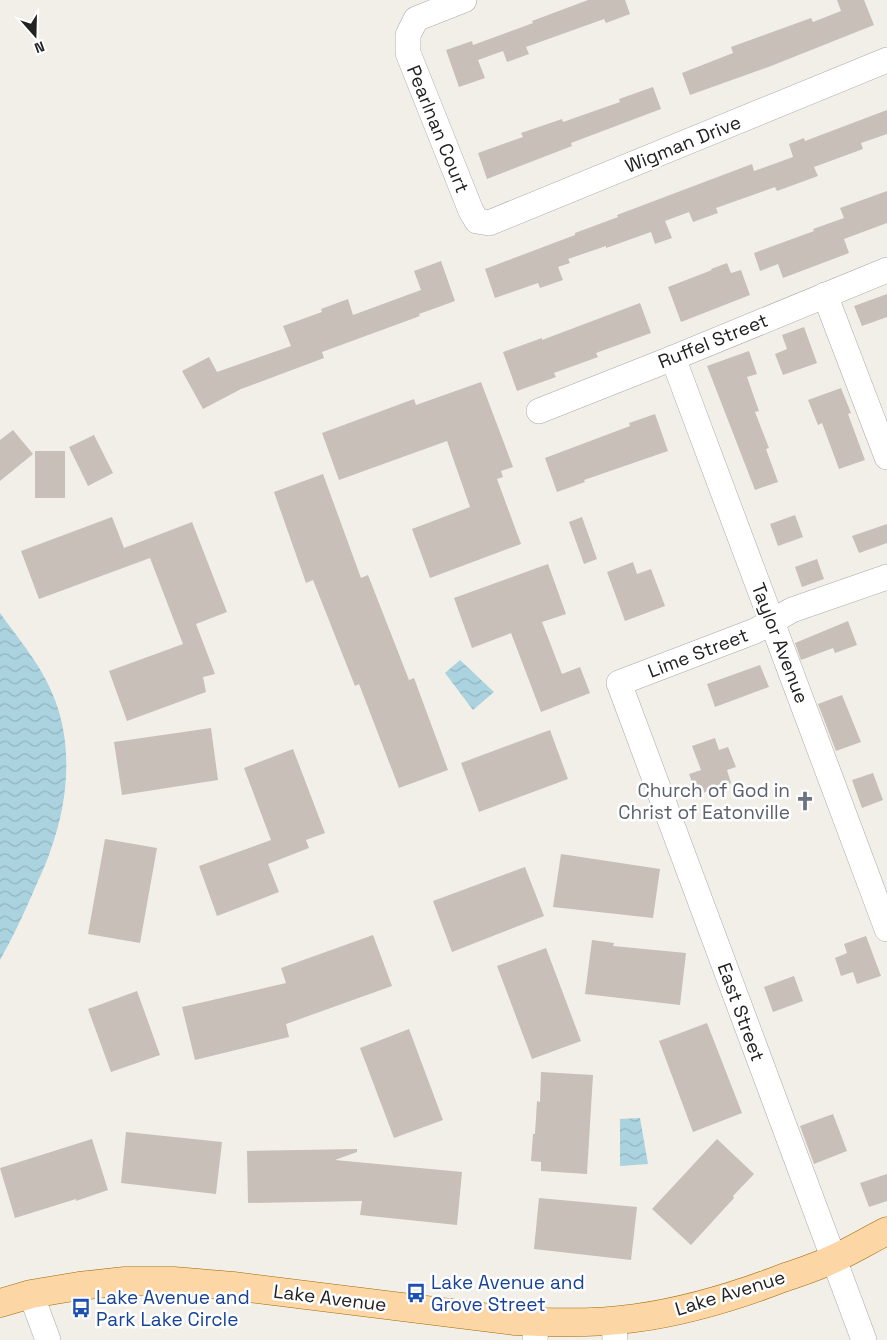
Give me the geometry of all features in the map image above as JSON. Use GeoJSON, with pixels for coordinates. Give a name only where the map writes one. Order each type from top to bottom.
{"type":"FeatureCollection","features":[{"type":"Feature","properties":{"kind":"main road"},"geometry":{"type":"LineString","coordinates":[[833,1259],[887,1231]]}},
{"type":"Feature","properties":{"kind":"main road"},"geometry":{"type":"LineString","coordinates":[[833,1259],[887,1245]]}},
{"type":"Feature","properties":{"kind":"main road","name":"Lake Avenue"},"geometry":{"type":"LineString","coordinates":[[0,1303],[57,1289],[105,1283],[151,1280],[174,1281],[233,1286],[515,1321],[535,1331],[614,1330],[656,1315],[725,1298],[833,1259]]}},
{"type":"Feature","properties":{"kind":"street","name":"Pearlnan Court"},"geometry":{"type":"LineString","coordinates":[[464,0],[416,19],[408,34],[408,53],[471,211],[478,221]]}},
{"type":"Feature","properties":{"kind":"street","name":"Wigman Drive"},"geometry":{"type":"LineString","coordinates":[[478,221],[489,223],[887,60]]}},
{"type":"Feature","properties":{"kind":"street","name":"Ruffel Street"},"geometry":{"type":"LineString","coordinates":[[539,411],[887,270]]}},
{"type":"Feature","properties":{"kind":"street"},"geometry":{"type":"LineString","coordinates":[[826,295],[887,457]]}},
{"type":"Feature","properties":{"kind":"street","name":"Taylor Avenue"},"geometry":{"type":"LineString","coordinates":[[673,358],[885,917]]}},
{"type":"Feature","properties":{"kind":"street","name":"Lime Street"},"geometry":{"type":"LineString","coordinates":[[619,683],[755,631],[792,610],[887,576]]}},
{"type":"Feature","properties":{"kind":"street","name":"East Street"},"geometry":{"type":"LineString","coordinates":[[619,683],[864,1340]]}},
{"type":"Feature","properties":{"kind":"street"},"geometry":{"type":"LineString","coordinates":[[31,1294],[48,1340]]}},
{"type":"Feature","properties":{"kind":"water"},"geometry":{"type":"Polygon","coordinates":[[[0,613],[44,676],[55,700],[64,736],[66,774],[61,812],[51,849],[13,936],[0,960],[0,613]]]}},
{"type":"Feature","properties":{"kind":"water"},"geometry":{"type":"Polygon","coordinates":[[[460,660],[494,692],[473,710],[445,673],[460,660]]]}},
{"type":"Feature","properties":{"kind":"water"},"geometry":{"type":"Polygon","coordinates":[[[640,1118],[648,1164],[620,1166],[620,1119],[640,1118]]]}},
{"type":"Feature","properties":{"kind":"building"},"geometry":{"type":"Polygon","coordinates":[[[588,0],[625,0],[630,14],[606,23],[604,19],[526,47],[529,54],[507,62],[503,51],[478,60],[485,78],[459,87],[446,50],[472,41],[473,45],[588,0]]]}},
{"type":"Feature","properties":{"kind":"building"},"geometry":{"type":"Polygon","coordinates":[[[837,0],[864,0],[874,25],[771,66],[690,95],[682,73],[733,53],[731,47],[811,18],[813,22],[841,11],[837,0]]]}},
{"type":"Feature","properties":{"kind":"building"},"geometry":{"type":"Polygon","coordinates":[[[653,87],[661,109],[571,143],[572,146],[487,179],[478,153],[523,137],[521,133],[562,119],[563,122],[620,102],[619,99],[653,87]]]}},
{"type":"Feature","properties":{"kind":"building"},"geometry":{"type":"Polygon","coordinates":[[[887,110],[887,134],[861,143],[863,149],[814,167],[818,176],[777,191],[775,187],[716,208],[718,213],[693,222],[689,212],[665,221],[672,238],[655,244],[651,232],[606,248],[606,246],[568,259],[570,263],[558,267],[563,280],[540,288],[538,283],[495,298],[485,269],[575,235],[575,233],[618,217],[617,215],[752,164],[754,171],[793,157],[789,144],[804,138],[805,141],[887,110]]]}},
{"type":"Feature","properties":{"kind":"building"},"geometry":{"type":"Polygon","coordinates":[[[887,191],[887,223],[844,239],[849,253],[783,278],[778,264],[760,271],[754,253],[844,218],[840,208],[887,191]]]}},
{"type":"Feature","properties":{"kind":"building"},"geometry":{"type":"Polygon","coordinates":[[[441,261],[455,301],[322,352],[324,358],[241,389],[203,409],[182,371],[209,357],[217,372],[291,346],[283,326],[322,312],[321,309],[348,299],[353,315],[421,290],[414,271],[441,261]]]}},
{"type":"Feature","properties":{"kind":"building"},"geometry":{"type":"Polygon","coordinates":[[[727,263],[731,273],[741,270],[750,295],[681,322],[668,287],[727,263]]]}},
{"type":"Feature","properties":{"kind":"building"},"geometry":{"type":"Polygon","coordinates":[[[887,294],[887,317],[862,326],[854,306],[887,294]]]}},
{"type":"Feature","properties":{"kind":"building"},"geometry":{"type":"Polygon","coordinates":[[[640,303],[651,333],[596,353],[598,357],[554,373],[556,377],[517,391],[503,352],[542,338],[542,340],[640,303]]]}},
{"type":"Feature","properties":{"kind":"building"},"geometry":{"type":"Polygon","coordinates":[[[804,327],[817,363],[783,375],[775,354],[787,349],[782,335],[804,327]]]}},
{"type":"Feature","properties":{"kind":"building"},"geometry":{"type":"Polygon","coordinates":[[[749,351],[757,374],[747,377],[759,411],[755,412],[769,448],[766,449],[778,482],[755,490],[707,366],[749,351]]]}},
{"type":"Feature","properties":{"kind":"building"},"geometry":{"type":"Polygon","coordinates":[[[481,382],[513,467],[501,471],[503,477],[497,479],[521,544],[430,578],[412,529],[470,507],[447,441],[339,480],[322,433],[414,399],[416,405],[481,382]]]}},
{"type":"Feature","properties":{"kind":"building"},"geometry":{"type":"Polygon","coordinates":[[[841,388],[851,413],[848,414],[865,460],[839,469],[822,423],[818,425],[808,400],[841,388]]]}},
{"type":"Feature","properties":{"kind":"building"},"geometry":{"type":"Polygon","coordinates":[[[655,414],[668,451],[584,480],[585,482],[557,492],[545,458],[630,426],[629,423],[655,414]]]}},
{"type":"Feature","properties":{"kind":"building"},"geometry":{"type":"Polygon","coordinates":[[[13,430],[33,454],[0,481],[0,440],[13,430]]]}},
{"type":"Feature","properties":{"kind":"building"},"geometry":{"type":"Polygon","coordinates":[[[94,435],[113,473],[88,486],[69,447],[94,435]]]}},
{"type":"Feature","properties":{"kind":"building"},"geometry":{"type":"Polygon","coordinates":[[[35,451],[65,451],[65,498],[35,498],[35,451]]]}},
{"type":"Feature","properties":{"kind":"building"},"geometry":{"type":"Polygon","coordinates":[[[323,474],[361,578],[368,575],[409,680],[414,678],[448,770],[399,788],[359,684],[355,686],[313,580],[306,583],[274,492],[323,474]]]}},
{"type":"Feature","properties":{"kind":"building"},"geometry":{"type":"Polygon","coordinates":[[[795,515],[803,537],[778,546],[770,524],[795,515]]]}},
{"type":"Feature","properties":{"kind":"building"},"geometry":{"type":"Polygon","coordinates":[[[112,517],[124,548],[192,522],[227,612],[196,624],[215,674],[203,677],[206,692],[127,721],[109,671],[183,644],[150,558],[39,599],[21,551],[112,517]]]}},
{"type":"Feature","properties":{"kind":"building"},"geometry":{"type":"Polygon","coordinates":[[[582,517],[597,559],[584,564],[569,522],[582,517]]]}},
{"type":"Feature","properties":{"kind":"building"},"geometry":{"type":"Polygon","coordinates":[[[887,524],[887,543],[859,553],[852,536],[887,524]]]}},
{"type":"Feature","properties":{"kind":"building"},"geometry":{"type":"Polygon","coordinates":[[[817,559],[824,579],[802,587],[795,567],[817,559]]]}},
{"type":"Feature","properties":{"kind":"building"},"geometry":{"type":"Polygon","coordinates":[[[633,562],[637,574],[651,569],[665,606],[625,621],[607,572],[633,562]]]}},
{"type":"Feature","properties":{"kind":"building"},"geometry":{"type":"Polygon","coordinates":[[[548,564],[566,614],[542,622],[562,674],[580,667],[590,693],[541,712],[511,633],[472,648],[454,598],[548,564]]]}},
{"type":"Feature","properties":{"kind":"building"},"geometry":{"type":"Polygon","coordinates":[[[848,621],[857,645],[835,653],[833,648],[801,660],[795,643],[848,621]]]}},
{"type":"Feature","properties":{"kind":"building"},"geometry":{"type":"Polygon","coordinates":[[[760,665],[769,687],[715,707],[707,684],[760,665]]]}},
{"type":"Feature","properties":{"kind":"building"},"geometry":{"type":"Polygon","coordinates":[[[842,695],[861,742],[836,751],[818,704],[842,695]]]}},
{"type":"Feature","properties":{"kind":"building"},"geometry":{"type":"Polygon","coordinates":[[[211,728],[218,780],[122,795],[114,742],[211,728]]]}},
{"type":"Feature","properties":{"kind":"building"},"geometry":{"type":"Polygon","coordinates":[[[550,730],[568,779],[479,812],[461,763],[550,730]]]}},
{"type":"Feature","properties":{"kind":"building"},"geometry":{"type":"Polygon","coordinates":[[[715,738],[719,750],[728,747],[736,767],[727,770],[731,783],[697,795],[689,774],[701,770],[692,746],[715,738]]]}},
{"type":"Feature","properties":{"kind":"building"},"geometry":{"type":"Polygon","coordinates":[[[293,749],[325,833],[306,840],[309,848],[268,864],[279,892],[217,916],[199,866],[271,840],[244,768],[293,749]]]}},
{"type":"Feature","properties":{"kind":"building"},"geometry":{"type":"Polygon","coordinates":[[[873,773],[883,800],[862,808],[852,780],[873,773]]]}},
{"type":"Feature","properties":{"kind":"building"},"geometry":{"type":"Polygon","coordinates":[[[105,839],[157,848],[140,943],[88,934],[105,839]]]}},
{"type":"Feature","properties":{"kind":"building"},"geometry":{"type":"Polygon","coordinates":[[[561,854],[660,869],[653,918],[553,907],[561,854]]]}},
{"type":"Feature","properties":{"kind":"building"},"geometry":{"type":"Polygon","coordinates":[[[525,867],[544,916],[452,952],[433,901],[525,867]]]}},
{"type":"Feature","properties":{"kind":"building"},"geometry":{"type":"Polygon","coordinates":[[[373,935],[392,986],[286,1024],[289,1037],[195,1060],[182,1007],[286,983],[281,968],[373,935]]]}},
{"type":"Feature","properties":{"kind":"building"},"geometry":{"type":"Polygon","coordinates":[[[866,936],[881,976],[857,984],[853,972],[841,976],[835,958],[847,953],[844,944],[866,936]]]}},
{"type":"Feature","properties":{"kind":"building"},"geometry":{"type":"Polygon","coordinates":[[[592,940],[614,943],[613,946],[686,953],[680,1005],[585,994],[592,940]]]}},
{"type":"Feature","properties":{"kind":"building"},"geometry":{"type":"Polygon","coordinates":[[[546,948],[581,1041],[532,1059],[497,966],[546,948]]]}},
{"type":"Feature","properties":{"kind":"building"},"geometry":{"type":"Polygon","coordinates":[[[794,976],[803,1001],[773,1012],[764,987],[794,976]]]}},
{"type":"Feature","properties":{"kind":"building"},"geometry":{"type":"Polygon","coordinates":[[[137,991],[160,1055],[111,1072],[88,1009],[137,991]]]}},
{"type":"Feature","properties":{"kind":"building"},"geometry":{"type":"Polygon","coordinates":[[[707,1023],[742,1113],[693,1132],[659,1041],[707,1023]]]}},
{"type":"Feature","properties":{"kind":"building"},"geometry":{"type":"Polygon","coordinates":[[[409,1029],[443,1120],[394,1138],[360,1048],[409,1029]]]}},
{"type":"Feature","properties":{"kind":"building"},"geometry":{"type":"Polygon","coordinates":[[[541,1072],[593,1075],[587,1174],[541,1171],[541,1162],[531,1161],[537,1101],[540,1102],[541,1072]]]}},
{"type":"Feature","properties":{"kind":"building"},"geometry":{"type":"Polygon","coordinates":[[[833,1114],[847,1151],[814,1164],[800,1126],[833,1114]]]}},
{"type":"Feature","properties":{"kind":"building"},"geometry":{"type":"Polygon","coordinates":[[[126,1132],[222,1142],[216,1194],[121,1183],[126,1132]]]}},
{"type":"Feature","properties":{"kind":"building"},"geometry":{"type":"Polygon","coordinates":[[[92,1139],[108,1190],[15,1218],[0,1168],[92,1139]]]}},
{"type":"Feature","properties":{"kind":"building"},"geometry":{"type":"Polygon","coordinates":[[[717,1139],[754,1174],[691,1245],[652,1209],[717,1139]]]}},
{"type":"Feature","properties":{"kind":"building"},"geometry":{"type":"Polygon","coordinates":[[[357,1149],[357,1152],[335,1160],[462,1172],[457,1225],[360,1215],[362,1201],[248,1203],[247,1151],[357,1149]]]}},
{"type":"Feature","properties":{"kind":"building"},"geometry":{"type":"Polygon","coordinates":[[[887,1174],[887,1201],[869,1207],[860,1183],[887,1174]]]}},
{"type":"Feature","properties":{"kind":"building"},"geometry":{"type":"Polygon","coordinates":[[[539,1198],[637,1207],[631,1260],[534,1249],[539,1198]]]}},
{"type":"Feature","properties":{"kind":"place","name":"Church of God in Christ of Eatonville"},"geometry":{"type":"Point","coordinates":[805,801]}},
{"type":"Feature","properties":{"kind":"place","name":"Lake Avenue and Grove Street"},"geometry":{"type":"Point","coordinates":[416,1293]}},
{"type":"Feature","properties":{"kind":"place","name":"Lake Avenue and Park Lake Circle"},"geometry":{"type":"Point","coordinates":[81,1308]}}]}
